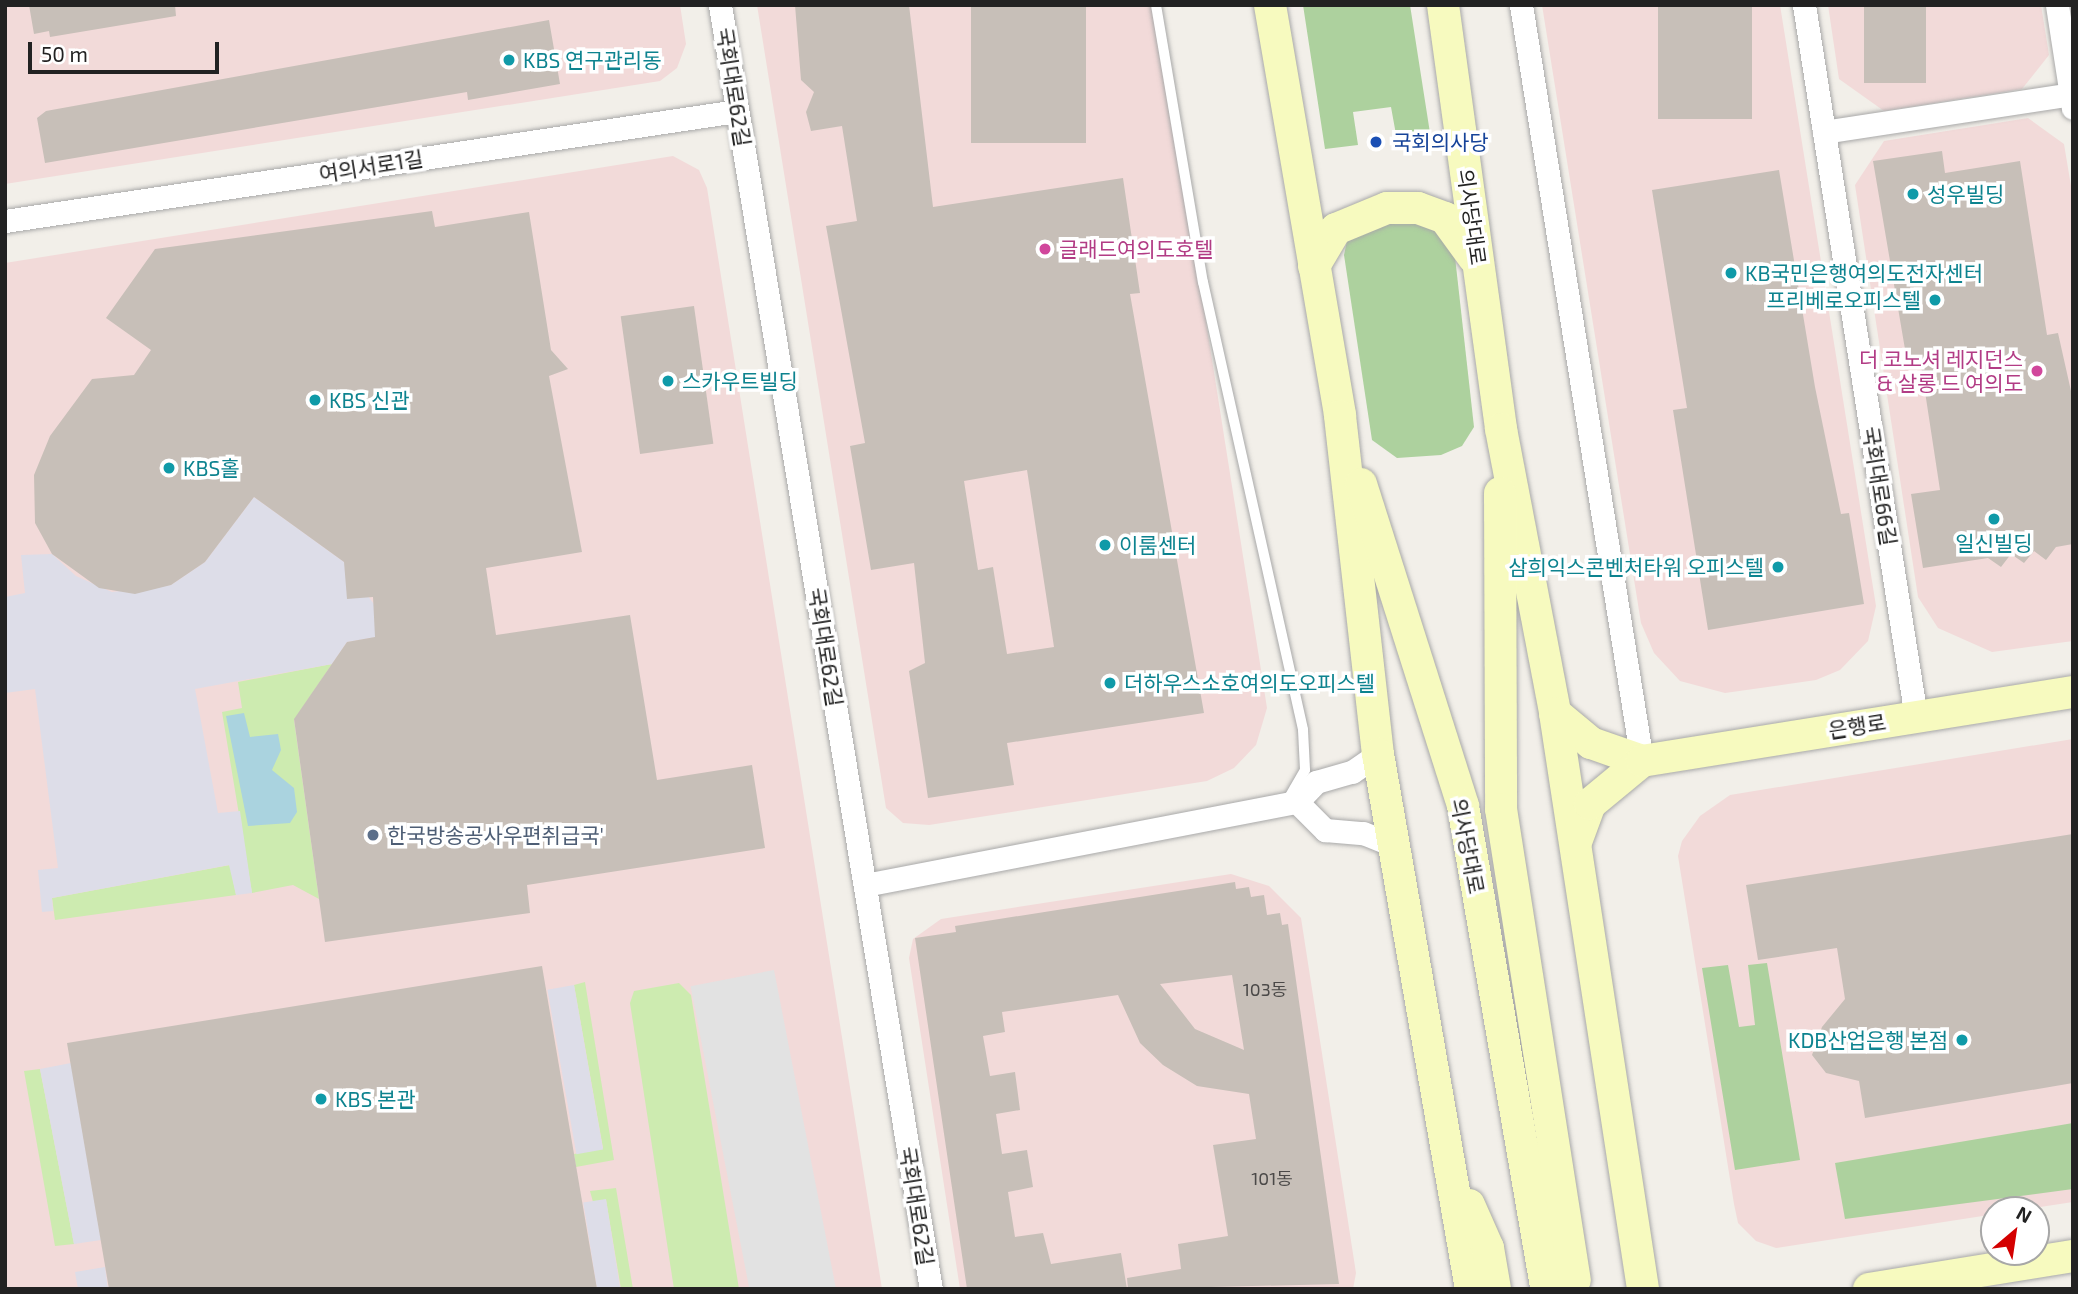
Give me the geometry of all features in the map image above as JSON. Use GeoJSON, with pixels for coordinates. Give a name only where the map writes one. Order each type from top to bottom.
{"type":"FeatureCollection","features":[{"type":"Feature","properties":{"kind":"main road","name":"의사당대로"},"geometry":{"type":"LineString","coordinates":[[1270,5],[1340,416],[1378,754],[1471,1289]]}},
{"type":"Feature","properties":{"kind":"main road","name":"의사당대로"},"geometry":{"type":"LineString","coordinates":[[1443,5],[1501,429],[1555,713],[1643,1289]]}},
{"type":"Feature","properties":{"kind":"main road"},"geometry":{"type":"LineString","coordinates":[[1314,266],[1336,229],[1357,217],[1418,208],[1445,218],[1465,238],[1479,269]]}},
{"type":"Feature","properties":{"kind":"main road","name":"의사당대로"},"geometry":{"type":"LineString","coordinates":[[1340,416],[1463,807],[1561,1285]]}},
{"type":"Feature","properties":{"kind":"main road","name":"의사당대로"},"geometry":{"type":"LineString","coordinates":[[1501,429],[1501,809],[1561,1285]]}},
{"type":"Feature","properties":{"kind":"main road","name":"은행로"},"geometry":{"type":"LineString","coordinates":[[1642,761],[2073,692]]}},
{"type":"Feature","properties":{"kind":"main road"},"geometry":{"type":"LineString","coordinates":[[1555,713],[1591,743],[1642,761]]}},
{"type":"Feature","properties":{"kind":"main road"},"geometry":{"type":"LineString","coordinates":[[1575,843],[1590,803],[1642,761]]}},
{"type":"Feature","properties":{"kind":"main road"},"geometry":{"type":"LineString","coordinates":[[1621,1145],[1621,1289]]}},
{"type":"Feature","properties":{"kind":"main road"},"geometry":{"type":"LineString","coordinates":[[1450,1163],[1488,1248],[1495,1289]]}},
{"type":"Feature","properties":{"kind":"main road"},"geometry":{"type":"LineString","coordinates":[[1868,1289],[2073,1256]]}},
{"type":"Feature","properties":{"kind":"street","name":"국회대로62길"},"geometry":{"type":"LineString","coordinates":[[720,5],[931,1289]]}},
{"type":"Feature","properties":{"kind":"street"},"geometry":{"type":"LineString","coordinates":[[1521,5],[1642,761]]}},
{"type":"Feature","properties":{"kind":"street","name":"국회대로66길"},"geometry":{"type":"LineString","coordinates":[[1804,5],[1916,717]]}},
{"type":"Feature","properties":{"kind":"street"},"geometry":{"type":"LineString","coordinates":[[1824,132],[2072,99],[2056,5]]}},
{"type":"Feature","properties":{"kind":"street","name":"여의서로1길"},"geometry":{"type":"LineString","coordinates":[[5,221],[737,111]]}},
{"type":"Feature","properties":{"kind":"street"},"geometry":{"type":"LineString","coordinates":[[865,885],[1291,804],[1316,782],[1352,772],[1378,754]]}},
{"type":"Feature","properties":{"kind":"street"},"geometry":{"type":"LineString","coordinates":[[1291,804],[1325,830],[1363,833],[1395,846]]}},
{"type":"Feature","properties":{"kind":"lane"},"geometry":{"type":"LineString","coordinates":[[1156,5],[1203,282],[1303,730],[1305,770],[1291,804]]}},
{"type":"Feature","properties":{"kind":"shaded area"},"geometry":{"type":"Polygon","coordinates":[[[5,5],[680,5],[686,44],[677,68],[660,81],[5,184],[5,5]]]}},
{"type":"Feature","properties":{"kind":"shaded area"},"geometry":{"type":"Polygon","coordinates":[[[757,5],[1156,5],[1267,708],[1256,745],[1234,768],[1207,781],[929,825],[903,823],[886,808],[757,5]]]}},
{"type":"Feature","properties":{"kind":"shaded area"},"geometry":{"type":"Polygon","coordinates":[[[1542,5],[1780,5],[1876,606],[1868,641],[1840,670],[1816,680],[1725,693],[1680,681],[1654,653],[1641,623],[1542,5]]]}},
{"type":"Feature","properties":{"kind":"shaded area"},"geometry":{"type":"Polygon","coordinates":[[[1828,5],[2041,5],[2049,55],[2022,89],[1884,111],[1839,79],[1828,5]]]}},
{"type":"Feature","properties":{"kind":"shaded area"},"geometry":{"type":"Polygon","coordinates":[[[2028,118],[2064,144],[2073,198],[2073,641],[1992,652],[1938,628],[1918,597],[1855,185],[1884,141],[2028,118]]]}},
{"type":"Feature","properties":{"kind":"shaded area"},"geometry":{"type":"Polygon","coordinates":[[[673,156],[699,170],[707,188],[882,1289],[5,1289],[5,263],[673,156]]]}},
{"type":"Feature","properties":{"kind":"shaded area"},"geometry":{"type":"Polygon","coordinates":[[[254,497],[344,562],[395,634],[347,642],[332,664],[195,689],[218,813],[240,811],[252,893],[236,895],[229,865],[52,898],[53,911],[42,912],[38,870],[58,868],[35,689],[5,693],[5,597],[25,593],[21,555],[52,554],[76,576],[112,592],[171,585],[205,562],[254,497]]]}},
{"type":"Feature","properties":{"kind":"shaded area"},"geometry":{"type":"Polygon","coordinates":[[[2073,739],[2073,1202],[2050,1206],[2050,1196],[1980,1196],[1980,1216],[1776,1248],[1756,1241],[1738,1223],[1678,856],[1682,841],[1700,816],[1730,795],[2073,739]]]}},
{"type":"Feature","properties":{"kind":"shaded area"},"geometry":{"type":"Polygon","coordinates":[[[1231,874],[1269,886],[1301,918],[1356,1273],[1353,1289],[960,1289],[909,958],[913,939],[941,919],[1231,874]]]}},
{"type":"Feature","properties":{"kind":"shaded area"},"geometry":{"type":"Polygon","coordinates":[[[774,970],[836,1289],[749,1289],[691,986],[774,970]]]}},
{"type":"Feature","properties":{"kind":"shaded area"},"geometry":{"type":"Polygon","coordinates":[[[574,985],[603,1149],[576,1154],[547,990],[574,985]]]}},
{"type":"Feature","properties":{"kind":"shaded area"},"geometry":{"type":"Polygon","coordinates":[[[71,1063],[101,1240],[74,1244],[40,1069],[71,1063]]]}},
{"type":"Feature","properties":{"kind":"shaded area"},"geometry":{"type":"Polygon","coordinates":[[[606,1199],[620,1289],[597,1289],[583,1203],[606,1199]]]}},
{"type":"Feature","properties":{"kind":"shaded area"},"geometry":{"type":"Polygon","coordinates":[[[105,1267],[108,1289],[78,1289],[75,1272],[105,1267]]]}},
{"type":"Feature","properties":{"kind":"green space"},"geometry":{"type":"Polygon","coordinates":[[[1303,5],[1410,5],[1430,133],[1397,140],[1391,107],[1353,112],[1358,145],[1325,149],[1303,5]]]}},
{"type":"Feature","properties":{"kind":"green space"},"geometry":{"type":"Polygon","coordinates":[[[1427,222],[1454,248],[1474,427],[1462,446],[1441,455],[1397,458],[1372,440],[1344,255],[1347,241],[1370,224],[1427,222]]]}},
{"type":"Feature","properties":{"kind":"green space"},"geometry":{"type":"Polygon","coordinates":[[[332,664],[294,720],[319,899],[293,885],[252,893],[222,712],[242,708],[238,682],[332,664]]]}},
{"type":"Feature","properties":{"kind":"green space"},"geometry":{"type":"Polygon","coordinates":[[[230,865],[236,895],[55,920],[52,898],[230,865]]]}},
{"type":"Feature","properties":{"kind":"green space"},"geometry":{"type":"Polygon","coordinates":[[[1767,963],[1800,1160],[1735,1170],[1702,968],[1728,965],[1739,1027],[1755,1025],[1748,965],[1767,963]]]}},
{"type":"Feature","properties":{"kind":"green space"},"geometry":{"type":"Polygon","coordinates":[[[585,982],[614,1160],[576,1167],[574,1154],[603,1148],[574,985],[585,982]]]}},
{"type":"Feature","properties":{"kind":"green space"},"geometry":{"type":"Polygon","coordinates":[[[679,983],[691,995],[739,1289],[674,1289],[630,1003],[634,991],[679,983]]]}},
{"type":"Feature","properties":{"kind":"green space"},"geometry":{"type":"Polygon","coordinates":[[[40,1069],[74,1244],[55,1246],[24,1071],[40,1069]]]}},
{"type":"Feature","properties":{"kind":"green space"},"geometry":{"type":"Polygon","coordinates":[[[2073,1123],[2073,1189],[2020,1196],[1980,1196],[1980,1201],[1845,1219],[1835,1163],[2073,1123]]]}},
{"type":"Feature","properties":{"kind":"green space"},"geometry":{"type":"Polygon","coordinates":[[[616,1188],[633,1289],[621,1289],[606,1200],[593,1202],[590,1191],[616,1188]]]}},
{"type":"Feature","properties":{"kind":"water"},"geometry":{"type":"Polygon","coordinates":[[[244,713],[250,737],[278,734],[281,750],[272,770],[294,788],[297,812],[290,823],[248,826],[226,716],[244,713]]]}},
{"type":"Feature","properties":{"kind":"building"},"geometry":{"type":"Polygon","coordinates":[[[29,5],[175,5],[176,16],[50,37],[49,31],[34,34],[29,5]]]}},
{"type":"Feature","properties":{"kind":"building"},"geometry":{"type":"Polygon","coordinates":[[[795,5],[909,5],[933,207],[1123,178],[1140,293],[1130,294],[1204,713],[1007,743],[1014,785],[928,798],[909,671],[925,663],[914,563],[871,570],[850,446],[865,443],[826,226],[857,221],[842,126],[811,131],[806,112],[814,92],[801,80],[795,5]],[[1027,470],[964,481],[978,570],[993,567],[1007,654],[1054,647],[1027,470]]]}},
{"type":"Feature","properties":{"kind":"building"},"geometry":{"type":"Polygon","coordinates":[[[971,5],[1086,5],[1086,143],[971,143],[971,5]]]}},
{"type":"Feature","properties":{"kind":"building"},"geometry":{"type":"Polygon","coordinates":[[[1658,5],[1752,5],[1752,119],[1658,119],[1658,5]]]}},
{"type":"Feature","properties":{"kind":"building"},"geometry":{"type":"Polygon","coordinates":[[[1864,5],[1926,5],[1926,83],[1864,83],[1864,5]]]}},
{"type":"Feature","properties":{"kind":"building"},"geometry":{"type":"Polygon","coordinates":[[[549,20],[560,84],[468,100],[467,92],[45,163],[37,118],[46,111],[549,20]]]}},
{"type":"Feature","properties":{"kind":"building"},"geometry":{"type":"Polygon","coordinates":[[[1942,151],[1945,173],[2020,161],[2047,335],[2058,333],[2073,400],[2073,544],[2056,547],[2046,560],[2034,551],[2024,563],[2011,554],[2001,567],[1988,558],[1923,568],[1911,494],[1940,490],[1920,359],[1907,361],[1873,161],[1942,151]]]}},
{"type":"Feature","properties":{"kind":"building"},"geometry":{"type":"Polygon","coordinates":[[[1779,170],[1815,387],[1841,514],[1849,513],[1864,604],[1708,630],[1673,410],[1687,408],[1652,190],[1779,170]]]}},
{"type":"Feature","properties":{"kind":"building"},"geometry":{"type":"Polygon","coordinates":[[[432,211],[435,227],[529,212],[551,350],[568,369],[549,376],[582,552],[486,568],[496,635],[630,615],[657,780],[752,765],[765,848],[527,885],[530,913],[325,942],[294,719],[347,642],[375,637],[373,597],[347,599],[344,562],[254,497],[205,562],[171,585],[135,594],[99,588],[52,554],[35,523],[34,475],[50,436],[92,379],[134,375],[151,350],[106,318],[155,249],[432,211]]]}},
{"type":"Feature","properties":{"kind":"building","name":"스카우트빌딩"},"geometry":{"type":"Polygon","coordinates":[[[694,306],[713,444],[640,454],[621,316],[694,306]]]}},
{"type":"Feature","properties":{"kind":"building"},"geometry":{"type":"Polygon","coordinates":[[[2073,834],[2073,1083],[1865,1118],[1859,1081],[1826,1073],[1812,1055],[1822,1027],[1845,999],[1837,948],[1758,960],[1746,885],[2073,834]]]}},
{"type":"Feature","properties":{"kind":"building"},"geometry":{"type":"Polygon","coordinates":[[[1235,882],[1236,889],[1249,887],[1251,897],[1264,895],[1267,915],[1280,913],[1282,925],[1288,924],[1339,1284],[1128,1289],[1127,1278],[1181,1269],[1178,1244],[1228,1236],[1213,1145],[1256,1139],[1249,1094],[1197,1086],[1163,1065],[1140,1043],[1118,995],[1002,1012],[1005,1032],[983,1036],[990,1076],[1015,1072],[1020,1110],[996,1114],[1002,1154],[1027,1150],[1033,1187],[1008,1192],[1015,1237],[1043,1233],[1051,1264],[1121,1253],[1127,1289],[967,1289],[915,938],[956,932],[955,926],[1235,882]],[[1232,975],[1160,984],[1195,1029],[1244,1050],[1232,975]]]}},
{"type":"Feature","properties":{"kind":"building","name":"KBS 본관"},"geometry":{"type":"Polygon","coordinates":[[[542,966],[597,1289],[109,1289],[67,1043],[542,966]]]}},
{"type":"Feature","properties":{"kind":"place","name":"KBS 연구관리동"},"geometry":{"type":"Point","coordinates":[509,60]}},
{"type":"Feature","properties":{"kind":"place","name":"국회의사당"},"geometry":{"type":"Point","coordinates":[1376,142]}},
{"type":"Feature","properties":{"kind":"place","name":"성우빌딩"},"geometry":{"type":"Point","coordinates":[1913,194]}},
{"type":"Feature","properties":{"kind":"place","name":"글래드여의도호텔"},"geometry":{"type":"Point","coordinates":[1045,249]}},
{"type":"Feature","properties":{"kind":"place","name":"KB국민은행여의도전자센터"},"geometry":{"type":"Point","coordinates":[1731,273]}},
{"type":"Feature","properties":{"kind":"place","name":"프리베로오피스텔"},"geometry":{"type":"Point","coordinates":[1935,300]}},
{"type":"Feature","properties":{"kind":"place","name":"더 코노셔 레지던스 & 살롱 드 여의도"},"geometry":{"type":"Point","coordinates":[2037,371]}},
{"type":"Feature","properties":{"kind":"place","name":"스카우트빌딩"},"geometry":{"type":"Point","coordinates":[668,381]}},
{"type":"Feature","properties":{"kind":"place","name":"KBS 신관"},"geometry":{"type":"Point","coordinates":[315,400]}},
{"type":"Feature","properties":{"kind":"place","name":"KBS홀"},"geometry":{"type":"Point","coordinates":[169,468]}},
{"type":"Feature","properties":{"kind":"place","name":"일신빌딩"},"geometry":{"type":"Point","coordinates":[1994,519]}},
{"type":"Feature","properties":{"kind":"place","name":"이룸센터"},"geometry":{"type":"Point","coordinates":[1105,545]}},
{"type":"Feature","properties":{"kind":"place","name":"삼희익스콘벤처타워 오피스텔"},"geometry":{"type":"Point","coordinates":[1778,567]}},
{"type":"Feature","properties":{"kind":"place","name":"더하우스소호여의도오피스텔"},"geometry":{"type":"Point","coordinates":[1110,683]}},
{"type":"Feature","properties":{"kind":"place","name":"한국방송공사우편취급국'"},"geometry":{"type":"Point","coordinates":[373,835]}},
{"type":"Feature","properties":{"kind":"place","name":"KDB산업은행 본점"},"geometry":{"type":"Point","coordinates":[1962,1040]}},
{"type":"Feature","properties":{"kind":"place","name":"KBS 본관"},"geometry":{"type":"Point","coordinates":[321,1099]}}]}
